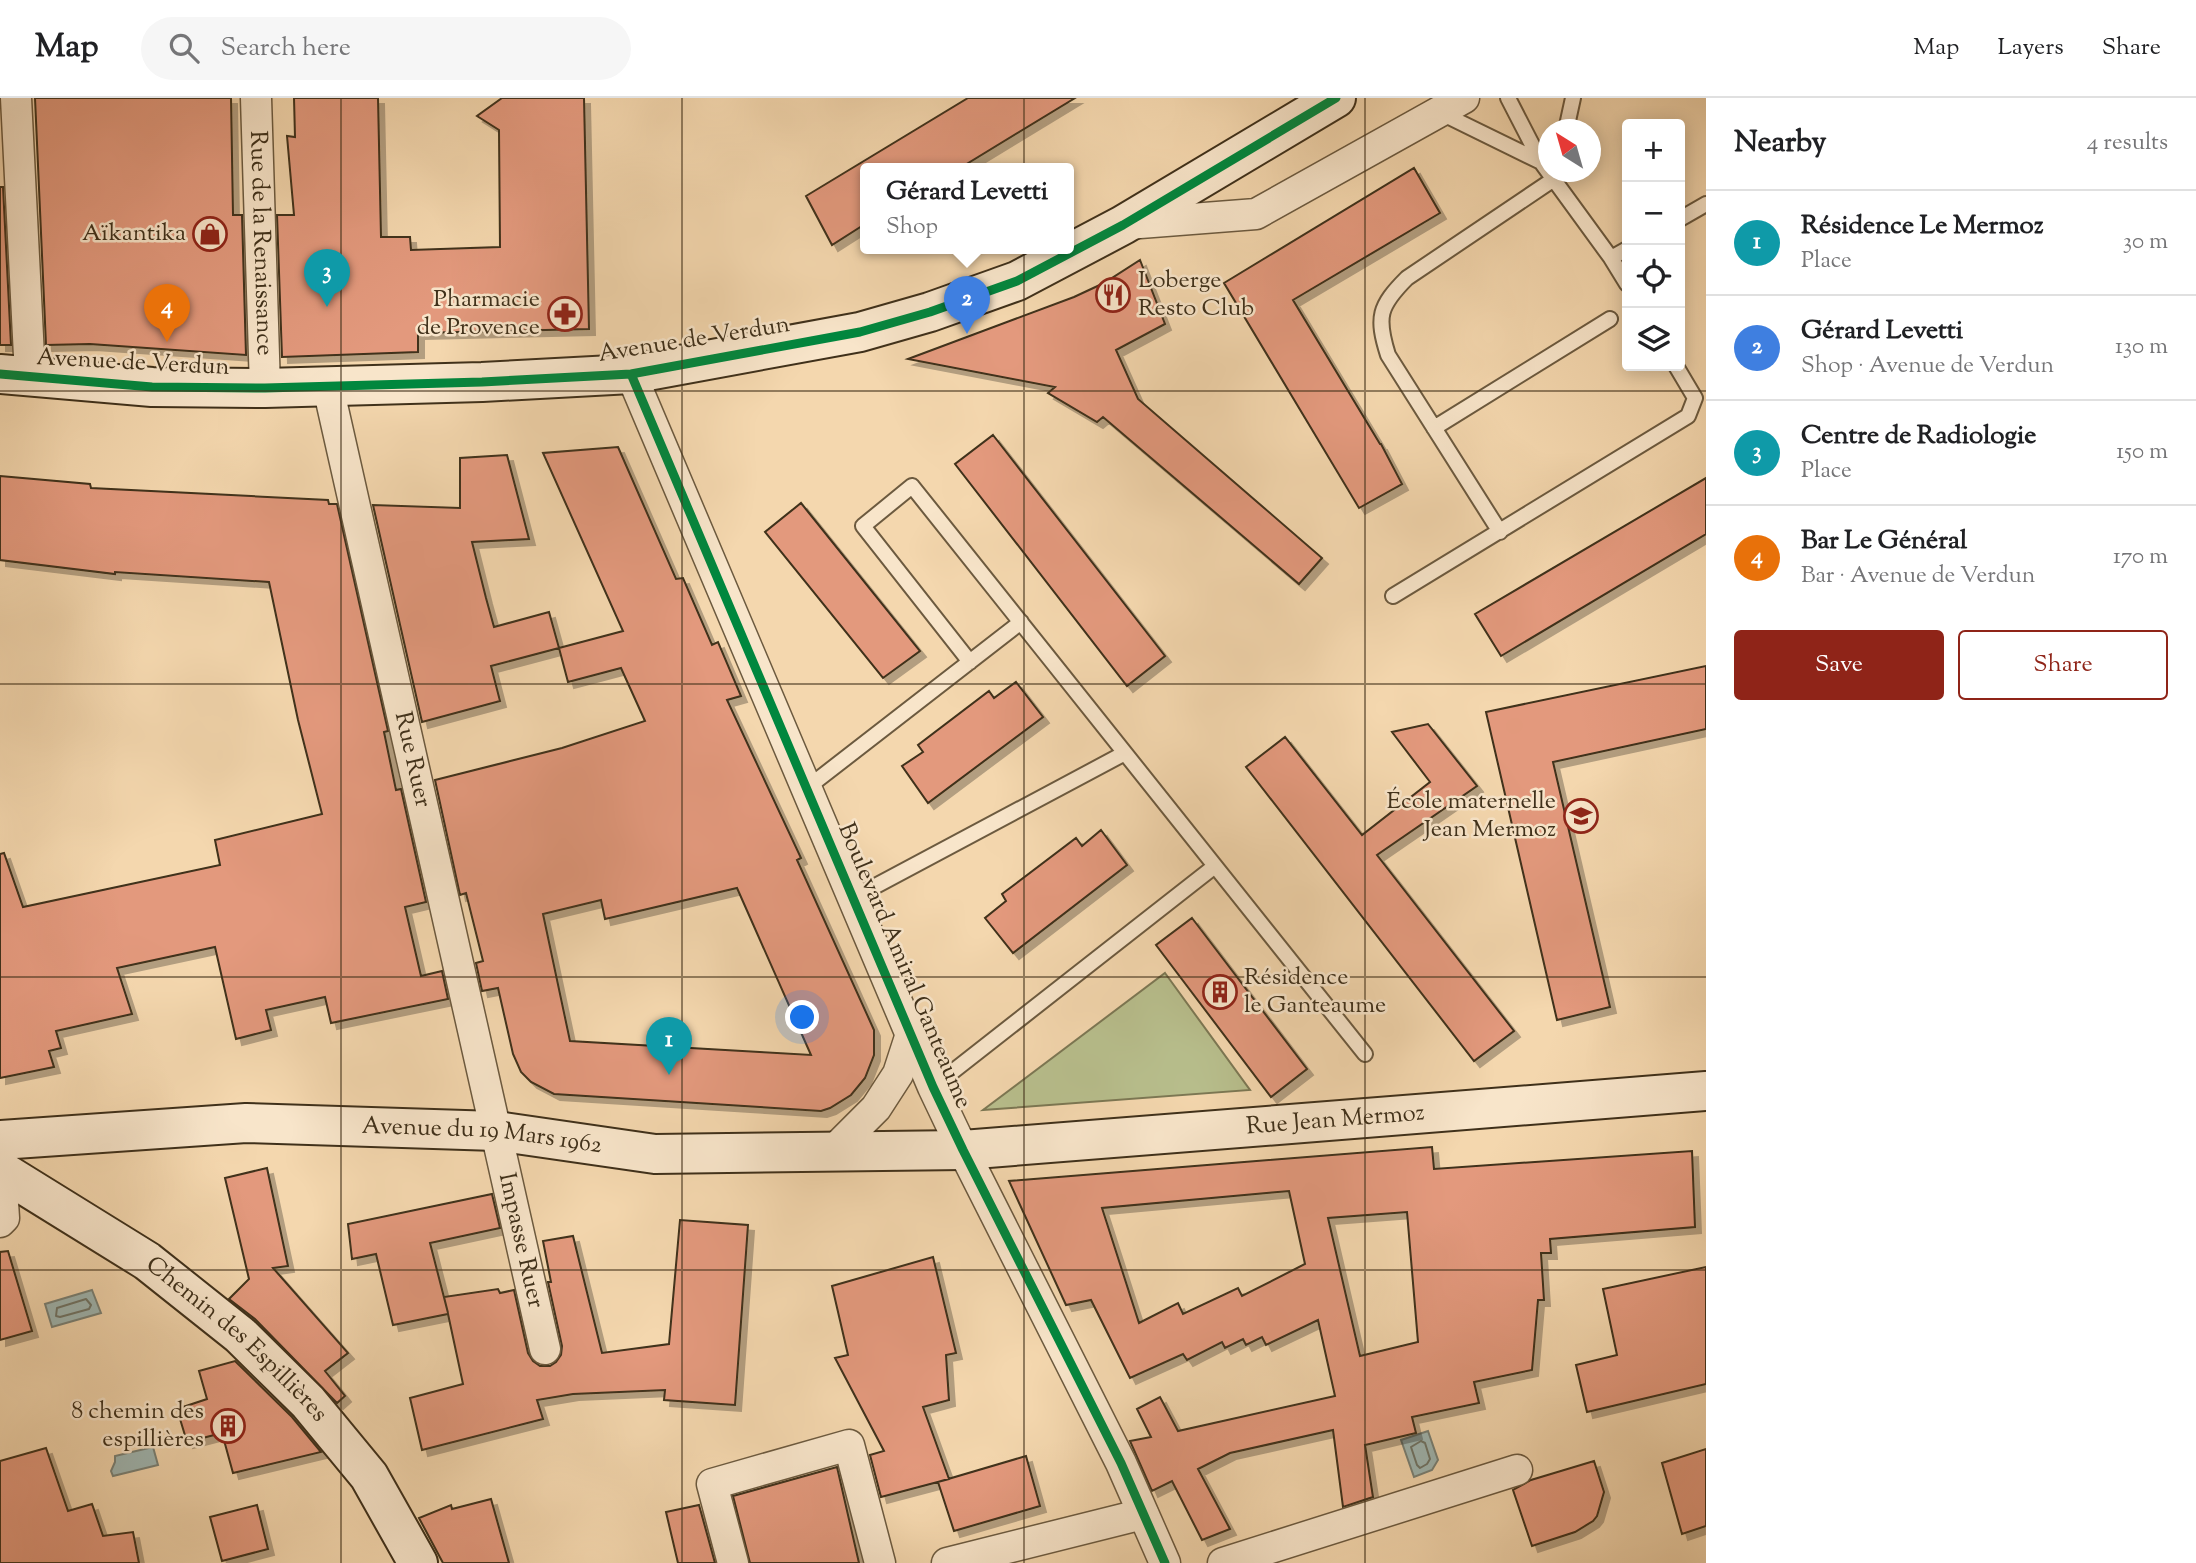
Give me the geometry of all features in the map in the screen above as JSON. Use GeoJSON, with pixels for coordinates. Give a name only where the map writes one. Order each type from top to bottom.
{"type":"FeatureCollection","features":[{"type":"Feature","properties":{"kind":"main road","name":"Avenue de Verdun"},"geometry":{"type":"LineString","coordinates":[[1074,251],[1123,225],[1298,112],[1336,98]]}},
{"type":"Feature","properties":{"kind":"main road","name":"Avenue de Verdun"},"geometry":{"type":"LineString","coordinates":[[15,375],[152,387],[265,388],[482,382],[631,374],[860,332],[930,312],[1017,281],[1068,254]]}},
{"type":"Feature","properties":{"kind":"main road","name":"Rue Jean Mermoz"},"geometry":{"type":"LineString","coordinates":[[963,1150],[1706,1091]]}},
{"type":"Feature","properties":{"kind":"main road","name":"Avenue du 19 Mars 1962"},"geometry":{"type":"LineString","coordinates":[[0,1161],[246,1123],[496,1131],[655,1154],[963,1150]]}},
{"type":"Feature","properties":{"kind":"main road","name":"Chemin des Espillières"},"geometry":{"type":"LineString","coordinates":[[0,1161],[20,1181],[147,1261],[240,1335],[308,1402],[369,1476],[418,1563]]}},
{"type":"Feature","properties":{"kind":"street"},"geometry":{"type":"LineString","coordinates":[[15,375],[16,98]]}},
{"type":"Feature","properties":{"kind":"street","name":"Rue de la Renaissance"},"geometry":{"type":"LineString","coordinates":[[256,98],[265,388]]}},
{"type":"Feature","properties":{"kind":"street"},"geometry":{"type":"LineString","coordinates":[[1123,225],[1256,214],[1451,105]]}},
{"type":"Feature","properties":{"kind":"street","name":"Boulevard Amiral Ganteaume"},"geometry":{"type":"LineString","coordinates":[[631,374],[933,1087],[1121,1462],[1164,1563]]}},
{"type":"Feature","properties":{"kind":"street","name":"Rue Ruer"},"geometry":{"type":"LineString","coordinates":[[328,387],[496,1131]]}},
{"type":"Feature","properties":{"kind":"street"},"geometry":{"type":"LineString","coordinates":[[832,1152],[876,1108],[898,1074],[911,1034]]}},
{"type":"Feature","properties":{"kind":"street","name":"Impasse Ruer"},"geometry":{"type":"LineString","coordinates":[[496,1131],[545,1349]]}},
{"type":"Feature","properties":{"kind":"street"},"geometry":{"type":"LineString","coordinates":[[0,1161],[4,1218],[0,1222]]}},
{"type":"Feature","properties":{"kind":"street"},"geometry":{"type":"LineString","coordinates":[[733,1563],[712,1484],[849,1445],[880,1563]]}},
{"type":"Feature","properties":{"kind":"street"},"geometry":{"type":"LineString","coordinates":[[1223,1563],[1517,1470]]}},
{"type":"Feature","properties":{"kind":"street"},"geometry":{"type":"LineString","coordinates":[[947,1563],[1143,1514]]}},
{"type":"Feature","properties":{"kind":"lane"},"geometry":{"type":"LineString","coordinates":[[1508,98],[1538,156]]}},
{"type":"Feature","properties":{"kind":"lane"},"geometry":{"type":"LineString","coordinates":[[1568,119],[1573,98]]}},
{"type":"Feature","properties":{"kind":"lane"},"geometry":{"type":"LineString","coordinates":[[1451,105],[1538,160]]}},
{"type":"Feature","properties":{"kind":"lane"},"geometry":{"type":"LineString","coordinates":[[1500,532],[1388,355],[1381,334],[1381,310],[1392,292],[1407,278],[1545,182]]}},
{"type":"Feature","properties":{"kind":"lane"},"geometry":{"type":"LineString","coordinates":[[1560,182],[1622,277]]}},
{"type":"Feature","properties":{"kind":"lane"},"geometry":{"type":"LineString","coordinates":[[1685,216],[1706,204]]}},
{"type":"Feature","properties":{"kind":"lane"},"geometry":{"type":"LineString","coordinates":[[1611,258],[1622,251]]}},
{"type":"Feature","properties":{"kind":"lane"},"geometry":{"type":"LineString","coordinates":[[1434,428],[1610,319]]}},
{"type":"Feature","properties":{"kind":"lane"},"geometry":{"type":"LineString","coordinates":[[1393,596],[1688,416],[1695,398],[1679,371]]}},
{"type":"Feature","properties":{"kind":"lane"},"geometry":{"type":"LineString","coordinates":[[970,662],[863,526],[912,486],[1365,1054]]}},
{"type":"Feature","properties":{"kind":"lane"},"geometry":{"type":"LineString","coordinates":[[807,788],[1021,622]]}},
{"type":"Feature","properties":{"kind":"lane"},"geometry":{"type":"LineString","coordinates":[[853,898],[1125,753]]}},
{"type":"Feature","properties":{"kind":"lane"},"geometry":{"type":"LineString","coordinates":[[933,1087],[1215,866]]}},
{"type":"Feature","properties":{"kind":"green space"},"geometry":{"type":"Polygon","coordinates":[[[1165,973],[1250,1090],[983,1110],[1165,973]]]}},
{"type":"Feature","properties":{"kind":"water"},"geometry":{"type":"Polygon","coordinates":[[[92,1290],[101,1313],[52,1327],[45,1304],[92,1290]]]}},
{"type":"Feature","properties":{"kind":"water"},"geometry":{"type":"Polygon","coordinates":[[[1428,1431],[1438,1460],[1432,1470],[1414,1477],[1401,1440],[1428,1431]]]}},
{"type":"Feature","properties":{"kind":"water"},"geometry":{"type":"Polygon","coordinates":[[[153,1447],[158,1465],[113,1476],[111,1471],[115,1456],[153,1447]]]}},
{"type":"Feature","properties":{"kind":"building"},"geometry":{"type":"Polygon","coordinates":[[[35,98],[231,98],[233,215],[242,215],[246,355],[90,344],[46,345],[35,98]]]}},
{"type":"Feature","properties":{"kind":"building"},"geometry":{"type":"Polygon","coordinates":[[[294,98],[378,98],[381,237],[410,237],[411,250],[500,247],[499,130],[477,116],[502,98],[584,98],[589,329],[418,333],[418,352],[282,357],[277,215],[294,215],[287,136],[295,137],[294,98]]]}},
{"type":"Feature","properties":{"kind":"building"},"geometry":{"type":"Polygon","coordinates":[[[968,98],[1075,98],[968,163],[861,163],[968,98]]]}},
{"type":"Feature","properties":{"kind":"building"},"geometry":{"type":"Polygon","coordinates":[[[860,163],[860,227],[832,245],[806,196],[860,163]]]}},
{"type":"Feature","properties":{"kind":"building"},"geometry":{"type":"Polygon","coordinates":[[[1414,168],[1440,213],[1293,300],[1381,444],[1402,484],[1359,508],[1224,283],[1414,168]]]}},
{"type":"Feature","properties":{"kind":"building"},"geometry":{"type":"Polygon","coordinates":[[[0,187],[3,187],[11,345],[0,345],[0,187]]]}},
{"type":"Feature","properties":{"kind":"building"},"geometry":{"type":"Polygon","coordinates":[[[1140,260],[1165,324],[1116,350],[1138,399],[1322,558],[1299,584],[1103,417],[1097,422],[1048,393],[1055,387],[908,359],[1074,297],[1104,283],[1140,260]]]}},
{"type":"Feature","properties":{"kind":"building"},"geometry":{"type":"Polygon","coordinates":[[[993,435],[1165,656],[1127,686],[955,464],[993,435]]]}},
{"type":"Feature","properties":{"kind":"building"},"geometry":{"type":"Polygon","coordinates":[[[618,447],[676,579],[683,578],[712,645],[718,642],[741,696],[727,700],[801,858],[797,860],[874,1030],[874,1055],[865,1078],[851,1095],[830,1108],[821,1111],[554,1094],[531,1082],[521,1072],[513,1054],[498,988],[482,991],[476,963],[483,961],[466,893],[460,895],[435,780],[562,748],[645,721],[621,668],[568,682],[559,648],[623,631],[543,453],[618,447]],[[737,888],[605,919],[601,900],[543,914],[570,1041],[811,1055],[737,888]]]}},
{"type":"Feature","properties":{"kind":"building"},"geometry":{"type":"Polygon","coordinates":[[[507,455],[529,539],[472,542],[486,598],[494,627],[549,612],[559,648],[491,666],[500,701],[422,722],[373,505],[460,508],[460,458],[507,455]]]}},
{"type":"Feature","properties":{"kind":"building"},"geometry":{"type":"Polygon","coordinates":[[[0,476],[90,484],[91,488],[328,500],[329,504],[337,504],[388,731],[384,732],[396,790],[401,789],[426,902],[405,907],[421,976],[442,971],[448,999],[331,1023],[325,997],[266,1010],[271,1030],[236,1039],[215,947],[117,968],[132,1014],[56,1031],[61,1048],[49,1051],[54,1067],[0,1078],[0,854],[4,853],[23,907],[220,865],[215,840],[322,814],[298,720],[269,582],[115,574],[0,560],[0,476]]]}},
{"type":"Feature","properties":{"kind":"building"},"geometry":{"type":"Polygon","coordinates":[[[1706,478],[1706,534],[1501,656],[1475,614],[1706,478]]]}},
{"type":"Feature","properties":{"kind":"building"},"geometry":{"type":"Polygon","coordinates":[[[801,503],[920,651],[883,678],[765,532],[801,503]]]}},
{"type":"Feature","properties":{"kind":"building"},"geometry":{"type":"Polygon","coordinates":[[[1706,666],[1706,729],[1553,762],[1610,1007],[1557,1020],[1486,712],[1706,666]]]}},
{"type":"Feature","properties":{"kind":"building"},"geometry":{"type":"Polygon","coordinates":[[[1016,682],[1043,717],[928,803],[902,766],[923,752],[918,745],[989,691],[994,698],[1016,682]]]}},
{"type":"Feature","properties":{"kind":"building"},"geometry":{"type":"Polygon","coordinates":[[[1428,724],[1477,786],[1377,855],[1514,1031],[1474,1061],[1246,767],[1285,737],[1362,835],[1430,782],[1392,732],[1428,724]]]}},
{"type":"Feature","properties":{"kind":"building"},"geometry":{"type":"Polygon","coordinates":[[[1101,830],[1127,865],[1013,953],[985,918],[1006,901],[1002,894],[1076,838],[1082,846],[1101,830]]]}},
{"type":"Feature","properties":{"kind":"building","name":"Résidence le Ganteaume"},"geometry":{"type":"Polygon","coordinates":[[[1192,918],[1307,1069],[1271,1097],[1156,945],[1192,918]]]}},
{"type":"Feature","properties":{"kind":"building"},"geometry":{"type":"Polygon","coordinates":[[[1432,1147],[1434,1169],[1692,1151],[1695,1227],[1550,1239],[1551,1253],[1541,1253],[1544,1300],[1538,1300],[1532,1370],[1474,1382],[1479,1403],[1412,1417],[1416,1433],[1365,1445],[1373,1497],[1343,1507],[1333,1430],[1230,1453],[1198,1469],[1230,1529],[1202,1540],[1172,1481],[1152,1491],[1130,1441],[1151,1437],[1137,1409],[1160,1397],[1178,1431],[1335,1396],[1318,1320],[1266,1345],[1262,1337],[1246,1345],[1243,1339],[1225,1348],[1222,1342],[1187,1360],[1183,1354],[1130,1378],[1091,1300],[1066,1305],[1009,1181],[1432,1147]],[[1289,1191],[1102,1208],[1139,1323],[1178,1303],[1183,1314],[1238,1288],[1242,1296],[1305,1264],[1289,1191]],[[1407,1212],[1328,1218],[1360,1356],[1418,1342],[1407,1212]]]}},
{"type":"Feature","properties":{"kind":"building"},"geometry":{"type":"Polygon","coordinates":[[[267,1168],[288,1266],[273,1268],[348,1353],[325,1371],[345,1396],[337,1403],[255,1319],[229,1299],[249,1279],[225,1178],[267,1168]]]}},
{"type":"Feature","properties":{"kind":"building"},"geometry":{"type":"Polygon","coordinates":[[[492,1194],[500,1228],[430,1243],[448,1313],[444,1297],[498,1289],[500,1293],[514,1290],[528,1353],[540,1366],[550,1366],[556,1362],[561,1355],[562,1346],[548,1282],[551,1282],[543,1241],[573,1236],[602,1353],[669,1344],[680,1220],[748,1225],[735,1405],[664,1400],[665,1390],[573,1394],[537,1400],[543,1419],[422,1450],[410,1398],[463,1384],[448,1314],[393,1325],[376,1254],[352,1259],[348,1224],[492,1194]]]}},
{"type":"Feature","properties":{"kind":"building"},"geometry":{"type":"Polygon","coordinates":[[[8,1251],[32,1331],[0,1340],[0,1252],[8,1251]]]}},
{"type":"Feature","properties":{"kind":"building"},"geometry":{"type":"Polygon","coordinates":[[[933,1257],[956,1353],[946,1355],[949,1400],[923,1407],[949,1479],[881,1497],[870,1455],[884,1451],[835,1358],[848,1355],[832,1286],[933,1257]]]}},
{"type":"Feature","properties":{"kind":"building"},"geometry":{"type":"Polygon","coordinates":[[[1706,1267],[1706,1384],[1587,1412],[1576,1365],[1617,1355],[1603,1289],[1706,1267]]]}},
{"type":"Feature","properties":{"kind":"building","name":"8 chemin des espillières"},"geometry":{"type":"Polygon","coordinates":[[[235,1361],[292,1417],[321,1452],[233,1473],[222,1433],[187,1442],[177,1409],[207,1399],[199,1371],[235,1361]]]}},
{"type":"Feature","properties":{"kind":"building"},"geometry":{"type":"Polygon","coordinates":[[[46,1448],[68,1511],[92,1504],[103,1536],[133,1532],[139,1563],[0,1563],[0,1461],[46,1448]]]}},
{"type":"Feature","properties":{"kind":"building"},"geometry":{"type":"Polygon","coordinates":[[[1706,1449],[1706,1526],[1682,1534],[1662,1463],[1706,1449]]]}},
{"type":"Feature","properties":{"kind":"building"},"geometry":{"type":"Polygon","coordinates":[[[1026,1456],[1040,1506],[954,1531],[938,1482],[1026,1456]]]}},
{"type":"Feature","properties":{"kind":"building"},"geometry":{"type":"Polygon","coordinates":[[[1594,1461],[1604,1492],[1597,1516],[1575,1532],[1532,1546],[1513,1490],[1531,1480],[1594,1461]]]}},
{"type":"Feature","properties":{"kind":"building"},"geometry":{"type":"Polygon","coordinates":[[[837,1467],[859,1563],[750,1563],[733,1496],[837,1467]]]}},
{"type":"Feature","properties":{"kind":"building"},"geometry":{"type":"Polygon","coordinates":[[[491,1499],[509,1563],[443,1563],[419,1518],[451,1505],[452,1509],[491,1499]]]}},
{"type":"Feature","properties":{"kind":"building"},"geometry":{"type":"Polygon","coordinates":[[[257,1505],[268,1549],[222,1561],[210,1517],[257,1505]]]}},
{"type":"Feature","properties":{"kind":"building"},"geometry":{"type":"Polygon","coordinates":[[[699,1505],[715,1563],[678,1563],[666,1512],[699,1505]]]}},
{"type":"Feature","properties":{"kind":"cycle path"},"geometry":{"type":"LineString","coordinates":[[1074,251],[1123,225],[1336,98]]}},
{"type":"Feature","properties":{"kind":"cycle path"},"geometry":{"type":"LineString","coordinates":[[0,374],[152,387],[265,388],[482,382],[631,374],[860,332],[930,312],[1017,281],[1068,254]]}},
{"type":"Feature","properties":{"kind":"cycle path"},"geometry":{"type":"LineString","coordinates":[[631,374],[933,1087],[1121,1463],[1165,1563]]}},
{"type":"Feature","properties":{"kind":"place","name":"Aïkantika"},"geometry":{"type":"Point","coordinates":[210,234]}},
{"type":"Feature","properties":{"kind":"place","name":"Loberge Resto Club"},"geometry":{"type":"Point","coordinates":[1113,295]}},
{"type":"Feature","properties":{"kind":"place","name":"Centre de Radiologie"},"geometry":{"type":"Point","coordinates":[327,307]}},
{"type":"Feature","properties":{"kind":"place","name":"Pharmacie de Provence"},"geometry":{"type":"Point","coordinates":[565,314]}},
{"type":"Feature","properties":{"kind":"place","name":"Gérard Levetti"},"geometry":{"type":"Point","coordinates":[967,334]}},
{"type":"Feature","properties":{"kind":"place","name":"Bar Le Général"},"geometry":{"type":"Point","coordinates":[167,342]}},
{"type":"Feature","properties":{"kind":"place","name":"École maternelle Jean Mermoz"},"geometry":{"type":"Point","coordinates":[1581,816]}},
{"type":"Feature","properties":{"kind":"place","name":"Résidence le Ganteaume"},"geometry":{"type":"Point","coordinates":[1220,992]}},
{"type":"Feature","properties":{"kind":"place","name":"Résidence Le Mermoz"},"geometry":{"type":"Point","coordinates":[669,1075]}},
{"type":"Feature","properties":{"kind":"place","name":"8 chemin des espillières"},"geometry":{"type":"Point","coordinates":[228,1426]}}]}
